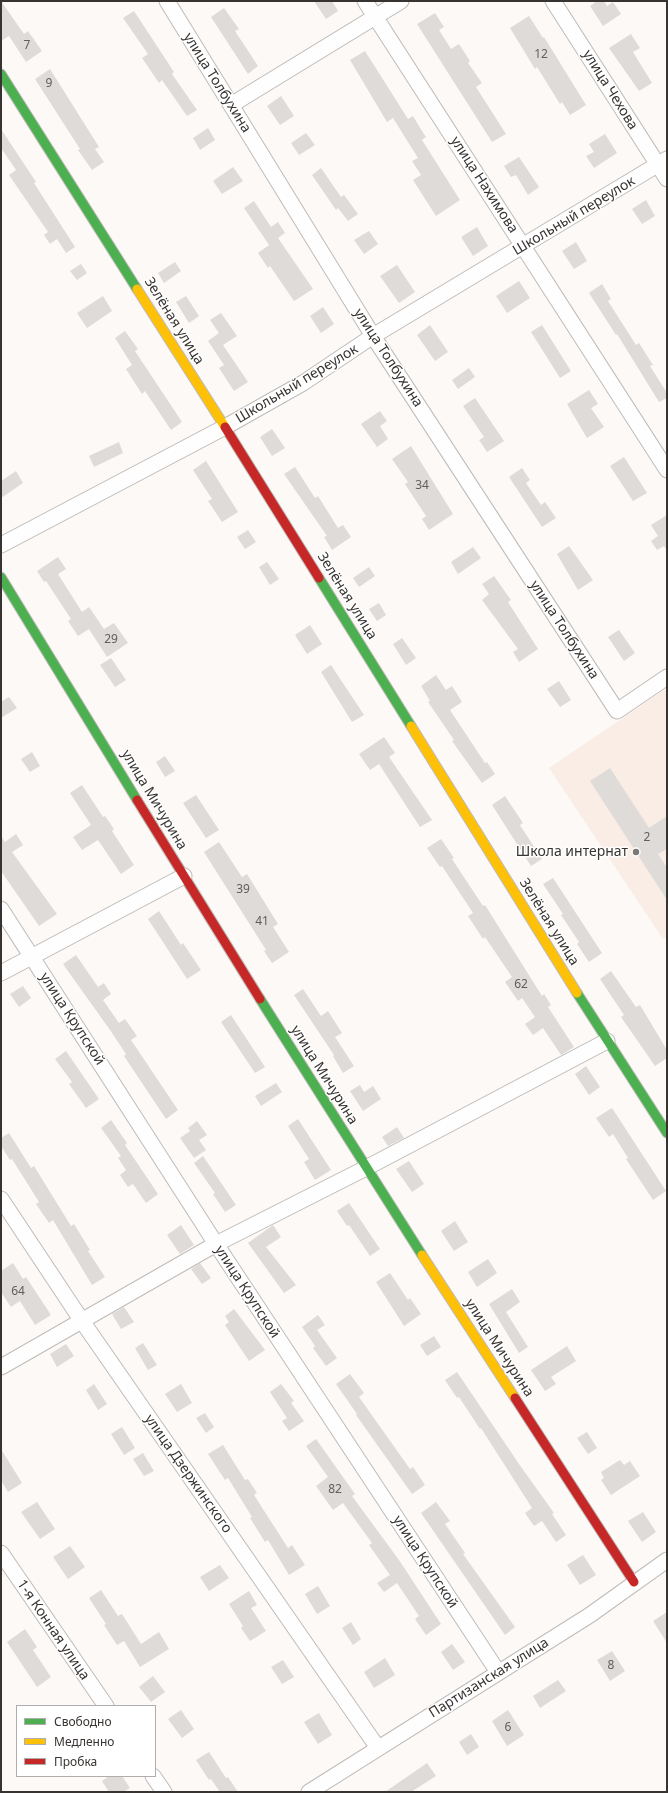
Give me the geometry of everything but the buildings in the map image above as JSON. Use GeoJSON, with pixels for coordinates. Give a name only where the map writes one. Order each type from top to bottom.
{"type":"FeatureCollection","features":[{"type":"Feature","properties":{"kind":"street","name":"улица Толбухина"},"geometry":{"type":"LineString","coordinates":[[167,1],[374,336],[617,712],[667,678]]}},
{"type":"Feature","properties":{"kind":"street","name":"улица Нахимова"},"geometry":{"type":"LineString","coordinates":[[365,1],[667,470]]}},
{"type":"Feature","properties":{"kind":"street"},"geometry":{"type":"LineString","coordinates":[[231,105],[376,18],[401,1]]}},
{"type":"Feature","properties":{"kind":"street","name":"улица Чехова"},"geometry":{"type":"LineString","coordinates":[[553,1],[662,162],[667,179]]}},
{"type":"Feature","properties":{"kind":"street","name":"Зелёная улица"},"geometry":{"type":"LineString","coordinates":[[1,74],[225,427],[607,1041],[667,1133]]}},
{"type":"Feature","properties":{"kind":"street","name":"Школьный переулок"},"geometry":{"type":"LineString","coordinates":[[1,545],[225,427],[303,383],[374,336],[662,162]]}},
{"type":"Feature","properties":{"kind":"street","name":"улица Мичурина"},"geometry":{"type":"LineString","coordinates":[[1,577],[184,876],[366,1168],[634,1582]]}},
{"type":"Feature","properties":{"kind":"street"},"geometry":{"type":"LineString","coordinates":[[1,973],[31,955],[184,876]]}},
{"type":"Feature","properties":{"kind":"street","name":"улица Крупской"},"geometry":{"type":"LineString","coordinates":[[1,909],[216,1244],[498,1672]]}},
{"type":"Feature","properties":{"kind":"street"},"geometry":{"type":"LineString","coordinates":[[1,1367],[216,1244],[366,1168],[607,1041]]}},
{"type":"Feature","properties":{"kind":"street","name":"улица Дзержинского"},"geometry":{"type":"LineString","coordinates":[[1,1199],[82,1321],[378,1748]]}},
{"type":"Feature","properties":{"kind":"street","name":"1-я Конная улица"},"geometry":{"type":"LineString","coordinates":[[1,1553],[105,1705]]}},
{"type":"Feature","properties":{"kind":"street","name":"Партизанская улица"},"geometry":{"type":"LineString","coordinates":[[309,1792],[590,1615],[634,1582],[667,1560]]}},
{"type":"Feature","properties":{"kind":"street"},"geometry":{"type":"LineString","coordinates":[[155,1777],[164,1792]]}},
{"type":"Feature","properties":{"kind":"shaded area","name":"Школа интернат"},"geometry":{"type":"Polygon","coordinates":[[[667,688],[667,937],[663,939],[549,768],[667,688]]]}},
{"type":"Feature","properties":{"kind":"traffic: fast"},"geometry":{"type":"LineString","coordinates":[[1,74],[137,289]]}},
{"type":"Feature","properties":{"kind":"traffic: fast"},"geometry":{"type":"LineString","coordinates":[[1,577],[137,800]]}},
{"type":"Feature","properties":{"kind":"traffic: fast"},"geometry":{"type":"LineString","coordinates":[[319,578],[411,726]]}},
{"type":"Feature","properties":{"kind":"traffic: fast"},"geometry":{"type":"LineString","coordinates":[[577,993],[667,1133]]}},
{"type":"Feature","properties":{"kind":"traffic: fast"},"geometry":{"type":"LineString","coordinates":[[260,999],[422,1255]]}},
{"type":"Feature","properties":{"kind":"traffic: slow"},"geometry":{"type":"LineString","coordinates":[[137,289],[225,427]]}},
{"type":"Feature","properties":{"kind":"traffic: slow"},"geometry":{"type":"LineString","coordinates":[[411,726],[577,993]]}},
{"type":"Feature","properties":{"kind":"traffic: slow"},"geometry":{"type":"LineString","coordinates":[[422,1255],[515,1398]]}},
{"type":"Feature","properties":{"kind":"traffic: jam"},"geometry":{"type":"LineString","coordinates":[[225,427],[319,578]]}},
{"type":"Feature","properties":{"kind":"traffic: jam"},"geometry":{"type":"LineString","coordinates":[[137,800],[260,999]]}},
{"type":"Feature","properties":{"kind":"traffic: jam"},"geometry":{"type":"LineString","coordinates":[[515,1398],[634,1582]]}},
{"type":"Feature","properties":{"kind":"place","name":"Школа интернат"},"geometry":{"type":"Point","coordinates":[636,852]}}]}
